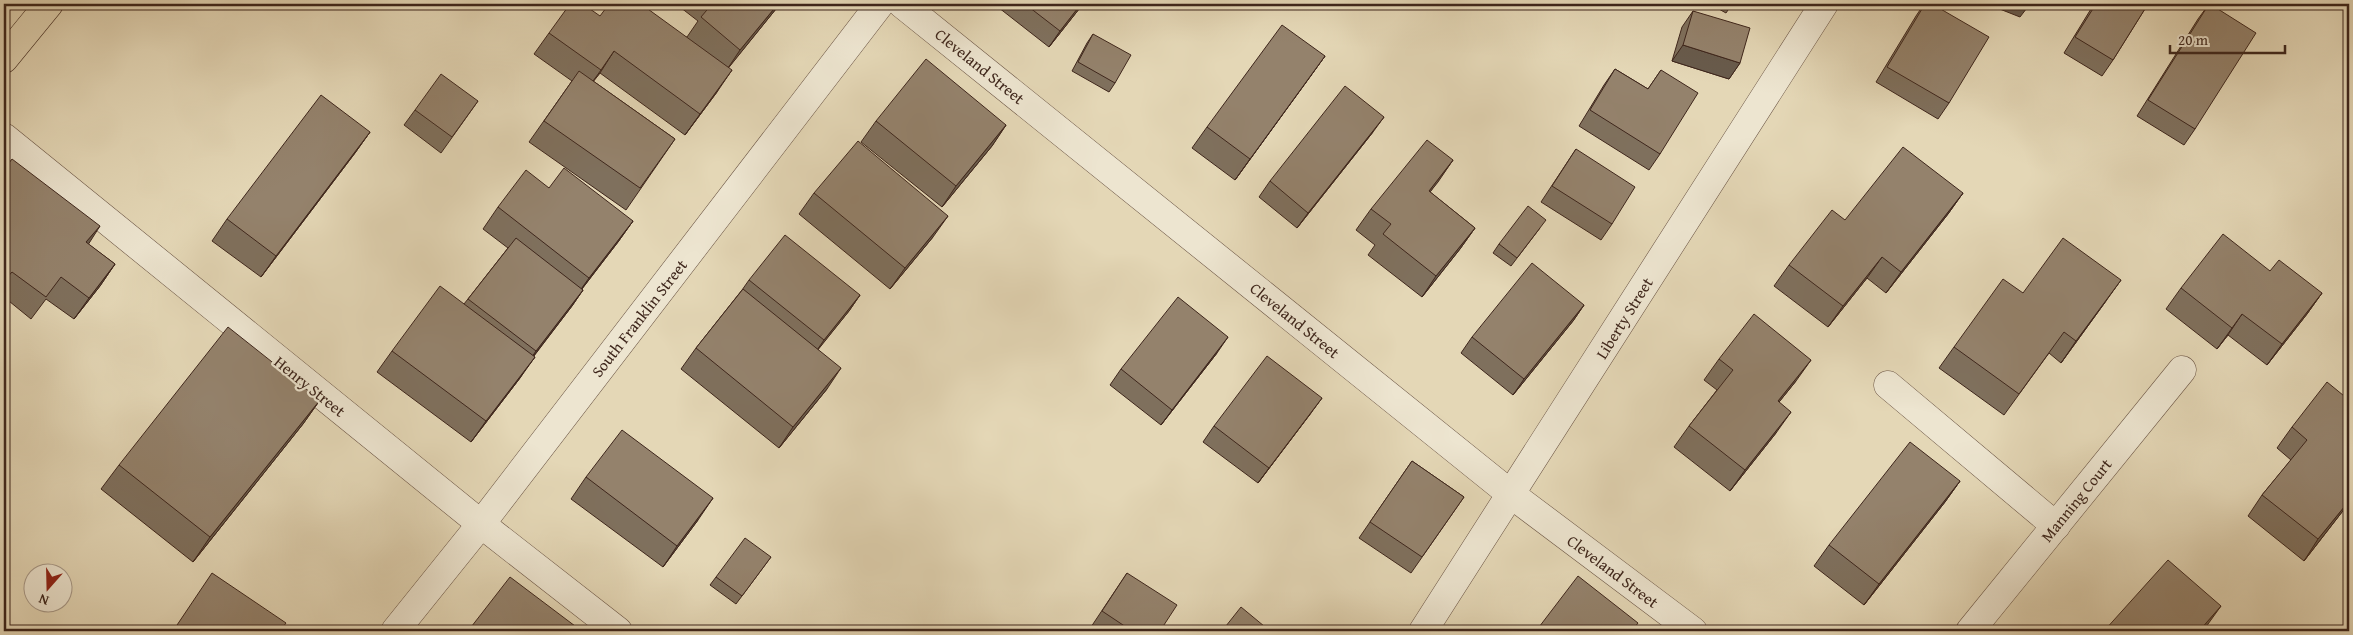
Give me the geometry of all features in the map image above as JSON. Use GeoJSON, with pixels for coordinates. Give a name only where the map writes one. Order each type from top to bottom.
{"type":"FeatureCollection","features":[{"type":"Feature","properties":{"kind":"main road"},"geometry":{"type":"LineString","coordinates":[[5,54],[49,4]]}},
{"type":"Feature","properties":{"kind":"street","name":"South Franklin Street"},"geometry":{"type":"LineString","coordinates":[[395,631],[481,524],[880,4]]}},
{"type":"Feature","properties":{"kind":"street","name":"Cleveland Street"},"geometry":{"type":"LineString","coordinates":[[902,4],[1512,495],[1693,631]]}},
{"type":"Feature","properties":{"kind":"street","name":"Liberty Street"},"geometry":{"type":"LineString","coordinates":[[1423,631],[1512,495],[1824,4]]}},
{"type":"Feature","properties":{"kind":"street","name":"Henry Street"},"geometry":{"type":"LineString","coordinates":[[4,137],[481,524],[618,631]]}},
{"type":"Feature","properties":{"kind":"street","name":"Manning Court"},"geometry":{"type":"LineString","coordinates":[[1970,631],[2182,370]]}},
{"type":"Feature","properties":{"kind":"street"},"geometry":{"type":"LineString","coordinates":[[1888,385],[2056,526]]}},
{"type":"Feature","properties":{"kind":"building"},"geometry":{"type":"Polygon","coordinates":[[[570,4],[583,4],[600,16],[609,4],[641,4],[732,70],[700,114],[614,51],[601,70],[549,33],[570,4]]]}},
{"type":"Feature","properties":{"kind":"building"},"geometry":{"type":"Polygon","coordinates":[[[712,4],[778,4],[740,50],[701,17],[712,4]]]}},
{"type":"Feature","properties":{"kind":"building"},"geometry":{"type":"Polygon","coordinates":[[[1025,4],[1081,4],[1060,31],[1025,4]]]}},
{"type":"Feature","properties":{"kind":"building"},"geometry":{"type":"Polygon","coordinates":[[[1925,4],[1932,4],[1989,37],[1949,103],[1887,67],[1925,4]]]}},
{"type":"Feature","properties":{"kind":"building"},"geometry":{"type":"Polygon","coordinates":[[[2096,4],[2148,4],[2113,60],[2075,37],[2096,4]]]}},
{"type":"Feature","properties":{"kind":"building"},"geometry":{"type":"Polygon","coordinates":[[[2209,4],[2256,33],[2195,129],[2148,100],[2209,4]]]}},
{"type":"Feature","properties":{"kind":"building"},"geometry":{"type":"Polygon","coordinates":[[[1693,11],[1750,28],[1740,63],[1683,45],[1693,11]]]}},
{"type":"Feature","properties":{"kind":"building"},"geometry":{"type":"Polygon","coordinates":[[[1282,25],[1325,56],[1250,159],[1207,127],[1282,25]]]}},
{"type":"Feature","properties":{"kind":"building"},"geometry":{"type":"Polygon","coordinates":[[[1093,34],[1131,55],[1115,83],[1078,62],[1093,34]]]}},
{"type":"Feature","properties":{"kind":"building"},"geometry":{"type":"Polygon","coordinates":[[[926,59],[1006,125],[956,186],[876,121],[926,59]]]}},
{"type":"Feature","properties":{"kind":"building"},"geometry":{"type":"Polygon","coordinates":[[[1615,69],[1648,89],[1661,70],[1698,93],[1660,154],[1590,110],[1615,69]]]}},
{"type":"Feature","properties":{"kind":"building"},"geometry":{"type":"Polygon","coordinates":[[[579,71],[675,139],[640,188],[544,121],[579,71]]]}},
{"type":"Feature","properties":{"kind":"building"},"geometry":{"type":"Polygon","coordinates":[[[441,74],[478,101],[452,137],[415,110],[441,74]]]}},
{"type":"Feature","properties":{"kind":"building"},"geometry":{"type":"Polygon","coordinates":[[[1345,86],[1384,117],[1308,213],[1270,181],[1345,86]]]}},
{"type":"Feature","properties":{"kind":"building"},"geometry":{"type":"Polygon","coordinates":[[[321,95],[370,132],[276,256],[227,219],[321,95]]]}},
{"type":"Feature","properties":{"kind":"building"},"geometry":{"type":"Polygon","coordinates":[[[1427,140],[1453,160],[1429,191],[1475,228],[1436,276],[1383,234],[1391,224],[1371,209],[1427,140]]]}},
{"type":"Feature","properties":{"kind":"building"},"geometry":{"type":"Polygon","coordinates":[[[858,141],[948,216],[905,268],[814,193],[858,141]]]}},
{"type":"Feature","properties":{"kind":"building"},"geometry":{"type":"Polygon","coordinates":[[[1903,147],[1963,193],[1901,272],[1882,257],[1843,306],[1789,265],[1832,210],[1845,220],[1903,147]]]}},
{"type":"Feature","properties":{"kind":"building"},"geometry":{"type":"Polygon","coordinates":[[[1576,149],[1635,187],[1612,224],[1552,186],[1576,149]]]}},
{"type":"Feature","properties":{"kind":"building"},"geometry":{"type":"Polygon","coordinates":[[[12,159],[100,226],[86,242],[115,264],[89,298],[61,277],[46,297],[12,272],[4,281],[4,170],[12,159]]]}},
{"type":"Feature","properties":{"kind":"building"},"geometry":{"type":"Polygon","coordinates":[[[564,168],[633,221],[589,278],[498,207],[526,170],[549,188],[564,168]]]}},
{"type":"Feature","properties":{"kind":"building"},"geometry":{"type":"Polygon","coordinates":[[[1528,206],[1546,220],[1517,258],[1499,244],[1528,206]]]}},
{"type":"Feature","properties":{"kind":"building"},"geometry":{"type":"Polygon","coordinates":[[[2223,234],[2270,271],[2279,260],[2322,293],[2282,344],[2242,314],[2232,328],[2181,288],[2223,234]]]}},
{"type":"Feature","properties":{"kind":"building"},"geometry":{"type":"Polygon","coordinates":[[[785,235],[860,295],[824,340],[749,280],[785,235]]]}},
{"type":"Feature","properties":{"kind":"building"},"geometry":{"type":"Polygon","coordinates":[[[516,238],[583,290],[536,351],[468,299],[516,238]]]}},
{"type":"Feature","properties":{"kind":"building"},"geometry":{"type":"Polygon","coordinates":[[[2063,238],[2121,280],[2076,341],[2064,332],[2019,394],[1954,347],[2003,279],[2023,293],[2063,238]]]}},
{"type":"Feature","properties":{"kind":"building"},"geometry":{"type":"Polygon","coordinates":[[[1532,263],[1584,305],[1524,379],[1472,337],[1532,263]]]}},
{"type":"Feature","properties":{"kind":"building"},"geometry":{"type":"Polygon","coordinates":[[[440,286],[535,357],[486,421],[392,351],[440,286]]]}},
{"type":"Feature","properties":{"kind":"building"},"geometry":{"type":"Polygon","coordinates":[[[743,289],[841,368],[793,427],[696,348],[743,289]]]}},
{"type":"Feature","properties":{"kind":"building"},"geometry":{"type":"Polygon","coordinates":[[[1178,297],[1228,337],[1172,410],[1121,369],[1178,297]]]}},
{"type":"Feature","properties":{"kind":"building"},"geometry":{"type":"Polygon","coordinates":[[[1754,314],[1811,360],[1778,401],[1791,412],[1745,470],[1689,426],[1733,370],[1719,359],[1754,314]]]}},
{"type":"Feature","properties":{"kind":"building"},"geometry":{"type":"Polygon","coordinates":[[[228,327],[320,400],[210,537],[119,465],[228,327]]]}},
{"type":"Feature","properties":{"kind":"building"},"geometry":{"type":"Polygon","coordinates":[[[1267,356],[1322,398],[1269,468],[1214,426],[1267,356]]]}},
{"type":"Feature","properties":{"kind":"building"},"geometry":{"type":"Polygon","coordinates":[[[2327,382],[2349,400],[2349,501],[2318,539],[2262,495],[2307,440],[2292,427],[2327,382]]]}},
{"type":"Feature","properties":{"kind":"building"},"geometry":{"type":"Polygon","coordinates":[[[622,430],[713,498],[677,546],[586,477],[622,430]]]}},
{"type":"Feature","properties":{"kind":"building"},"geometry":{"type":"Polygon","coordinates":[[[1910,442],[1960,481],[1879,584],[1829,545],[1910,442]]]}},
{"type":"Feature","properties":{"kind":"building"},"geometry":{"type":"Polygon","coordinates":[[[1412,461],[1464,497],[1422,557],[1370,522],[1412,461]]]}},
{"type":"Feature","properties":{"kind":"building"},"geometry":{"type":"Polygon","coordinates":[[[745,538],[771,557],[742,596],[716,577],[745,538]]]}},
{"type":"Feature","properties":{"kind":"building"},"geometry":{"type":"Polygon","coordinates":[[[2168,560],[2221,606],[2199,631],[2104,631],[2168,560]]]}},
{"type":"Feature","properties":{"kind":"building"},"geometry":{"type":"Polygon","coordinates":[[[212,573],[286,623],[280,631],[173,631],[212,573]]]}},
{"type":"Feature","properties":{"kind":"building"},"geometry":{"type":"Polygon","coordinates":[[[1127,573],[1177,605],[1160,631],[1132,631],[1102,611],[1127,573]]]}},
{"type":"Feature","properties":{"kind":"building"},"geometry":{"type":"Polygon","coordinates":[[[1578,576],[1638,623],[1632,631],[1536,631],[1578,576]]]}},
{"type":"Feature","properties":{"kind":"building"},"geometry":{"type":"Polygon","coordinates":[[[510,577],[575,626],[571,631],[468,631],[510,577]]]}},
{"type":"Feature","properties":{"kind":"building"},"geometry":{"type":"Polygon","coordinates":[[[1241,607],[1270,631],[1222,631],[1241,607]]]}}]}
